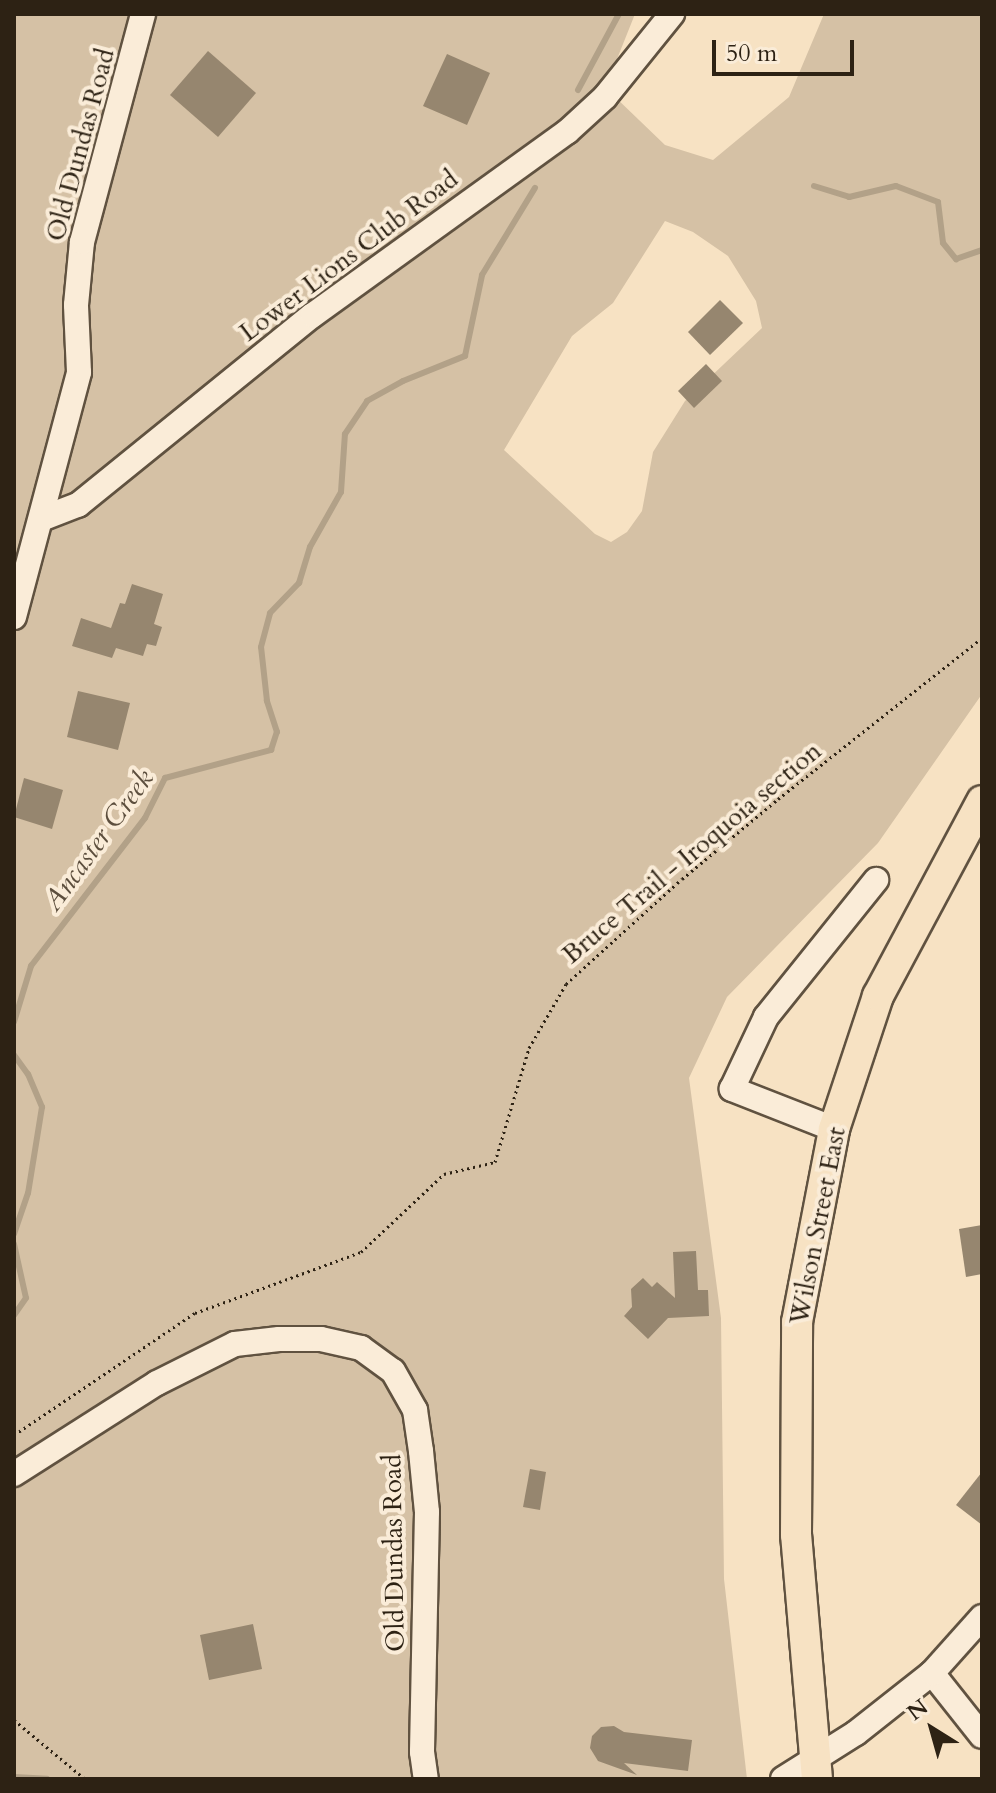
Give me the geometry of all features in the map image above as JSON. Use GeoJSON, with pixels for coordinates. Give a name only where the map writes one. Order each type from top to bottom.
{"type":"FeatureCollection","features":[{"type":"Feature","properties":{"kind":"main road","name":"Wilson Street East"},"geometry":{"type":"LineString","coordinates":[[816,1769],[796,1535],[797,1322],[834,1129],[878,996],[982,801]]}},
{"type":"Feature","properties":{"kind":"street","name":"Old Dundas Road"},"geometry":{"type":"LineString","coordinates":[[14,617],[79,372],[76,305],[82,242],[143,14]]}},
{"type":"Feature","properties":{"kind":"street","name":"Lower Lions Club Road"},"geometry":{"type":"LineString","coordinates":[[41,519],[78,505],[313,315],[567,132],[605,97],[672,14]]}},
{"type":"Feature","properties":{"kind":"street"},"geometry":{"type":"LineString","coordinates":[[834,1129],[732,1089],[766,1017],[876,880]]}},
{"type":"Feature","properties":{"kind":"street","name":"Old Dundas Road"},"geometry":{"type":"LineString","coordinates":[[14,1474],[157,1383],[235,1344],[279,1339],[321,1339],[361,1348],[393,1371],[415,1410],[427,1512],[422,1752],[426,1779]]}},
{"type":"Feature","properties":{"kind":"street"},"geometry":{"type":"LineString","coordinates":[[783,1779],[816,1769],[932,1673],[982,1617]]}},
{"type":"Feature","properties":{"kind":"street"},"geometry":{"type":"LineString","coordinates":[[932,1673],[982,1736]]}},
{"type":"Feature","properties":{"kind":"path","name":"Bruce Trail - Iroquoia section"},"geometry":{"type":"LineString","coordinates":[[14,1435],[195,1313],[361,1252],[444,1174],[495,1162],[529,1048],[566,984],[778,799],[982,638]]}},
{"type":"Feature","properties":{"kind":"path"},"geometry":{"type":"LineString","coordinates":[[14,1720],[85,1779]]}},
{"type":"Feature","properties":{"kind":"shaded area"},"geometry":{"type":"Polygon","coordinates":[[[14,14],[635,14],[609,79],[613,95],[665,145],[713,160],[789,97],[824,14],[982,14],[982,694],[878,843],[727,997],[689,1078],[721,1318],[724,1579],[747,1779],[14,1779],[14,14]],[[665,221],[613,303],[572,336],[504,450],[595,534],[611,542],[627,532],[642,511],[653,452],[685,401],[762,328],[756,301],[728,256],[693,232],[665,221]]]}},
{"type":"Feature","properties":{"kind":"building"},"geometry":{"type":"Polygon","coordinates":[[[208,51],[256,93],[218,137],[170,95],[208,51]]]}},
{"type":"Feature","properties":{"kind":"building"},"geometry":{"type":"Polygon","coordinates":[[[447,54],[490,73],[467,125],[423,106],[447,54]]]}},
{"type":"Feature","properties":{"kind":"building"},"geometry":{"type":"Polygon","coordinates":[[[720,300],[743,323],[710,355],[688,332],[720,300]]]}},
{"type":"Feature","properties":{"kind":"building"},"geometry":{"type":"Polygon","coordinates":[[[706,364],[722,381],[694,408],[678,391],[706,364]]]}},
{"type":"Feature","properties":{"kind":"building"},"geometry":{"type":"Polygon","coordinates":[[[132,584],[163,594],[154,624],[162,627],[156,646],[147,644],[143,656],[116,648],[112,658],[72,646],[81,618],[111,628],[120,603],[125,604],[132,584]]]}},
{"type":"Feature","properties":{"kind":"building"},"geometry":{"type":"Polygon","coordinates":[[[78,691],[130,703],[118,750],[67,737],[78,691]]]}},
{"type":"Feature","properties":{"kind":"building"},"geometry":{"type":"Polygon","coordinates":[[[24,778],[63,790],[52,829],[14,817],[24,778]]]}},
{"type":"Feature","properties":{"kind":"building"},"geometry":{"type":"Polygon","coordinates":[[[982,1225],[982,1274],[966,1277],[959,1229],[982,1225]]]}},
{"type":"Feature","properties":{"kind":"building"},"geometry":{"type":"Polygon","coordinates":[[[696,1251],[698,1290],[708,1290],[709,1316],[668,1318],[648,1339],[624,1316],[632,1307],[631,1289],[643,1278],[652,1287],[657,1282],[675,1298],[673,1252],[696,1251]]]}},
{"type":"Feature","properties":{"kind":"building"},"geometry":{"type":"Polygon","coordinates":[[[530,1469],[546,1472],[540,1510],[523,1507],[530,1469]]]}},
{"type":"Feature","properties":{"kind":"building"},"geometry":{"type":"Polygon","coordinates":[[[982,1472],[982,1525],[956,1505],[982,1472]]]}},
{"type":"Feature","properties":{"kind":"building"},"geometry":{"type":"Polygon","coordinates":[[[253,1624],[262,1669],[209,1680],[200,1635],[253,1624]]]}},
{"type":"Feature","properties":{"kind":"building"},"geometry":{"type":"Polygon","coordinates":[[[614,1726],[624,1732],[692,1740],[688,1771],[624,1763],[637,1775],[598,1761],[590,1748],[592,1736],[601,1727],[614,1726]]]}},
{"type":"Feature","properties":{"kind":"waterway","name":"Ancaster Creek"},"geometry":{"type":"LineString","coordinates":[[578,90],[619,14]]}},
{"type":"Feature","properties":{"kind":"waterway"},"geometry":{"type":"LineString","coordinates":[[814,186],[849,197],[896,186],[938,202],[943,243],[956,259],[982,250]]}},
{"type":"Feature","properties":{"kind":"waterway","name":"Ancaster Creek"},"geometry":{"type":"LineString","coordinates":[[14,1022],[31,966],[145,818],[165,778],[271,750],[277,732],[267,701],[261,647],[270,613],[299,583],[310,547],[341,492],[345,434],[367,401],[403,381],[465,356],[482,275],[535,188]]}},
{"type":"Feature","properties":{"kind":"waterway","name":"Ancaster Creek"},"geometry":{"type":"LineString","coordinates":[[14,1055],[28,1074],[42,1107],[28,1193],[14,1234]]}},
{"type":"Feature","properties":{"kind":"waterway","name":"Ancaster Creek"},"geometry":{"type":"LineString","coordinates":[[14,1244],[26,1298],[14,1315]]}},
{"type":"Feature","properties":{"kind":"waterway","name":"Ancaster Creek"},"geometry":{"type":"LineString","coordinates":[[14,1777],[47,1779]]}}]}
